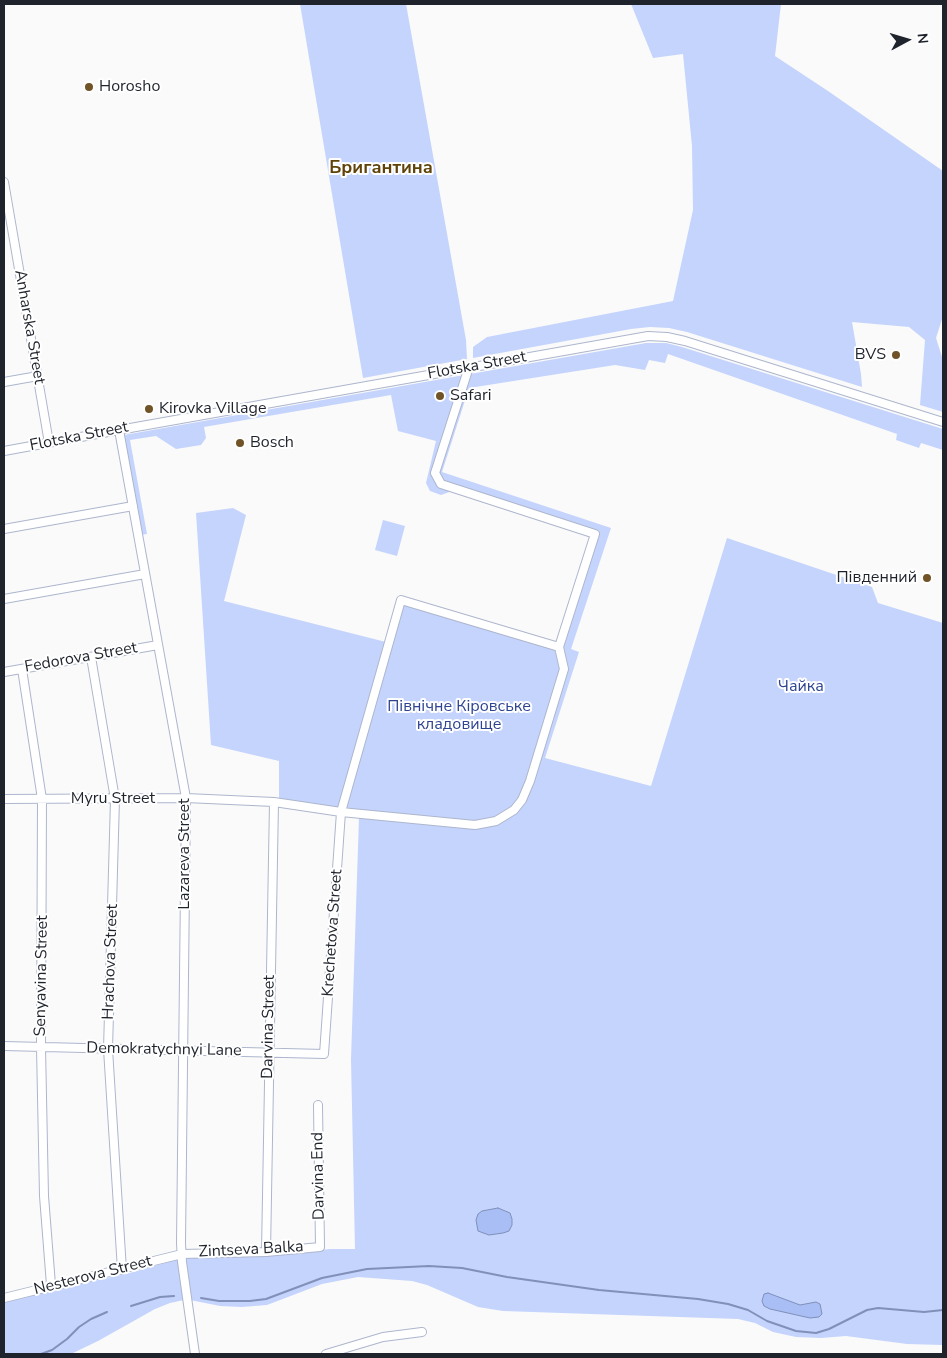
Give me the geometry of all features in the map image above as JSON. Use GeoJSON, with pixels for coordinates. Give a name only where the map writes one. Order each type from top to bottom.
{"type":"FeatureCollection","features":[{"type":"Feature","properties":{"kind":"street","name":"Anharska Street"},"geometry":{"type":"LineString","coordinates":[[4,183],[49,443]]}},
{"type":"Feature","properties":{"kind":"street","name":"Flotska Street"},"geometry":{"type":"LineString","coordinates":[[4,451],[639,337],[668,337],[685,341],[943,422]]}},
{"type":"Feature","properties":{"kind":"street"},"geometry":{"type":"LineString","coordinates":[[469,367],[435,473],[441,484],[595,534],[559,647]]}},
{"type":"Feature","properties":{"kind":"street"},"geometry":{"type":"LineString","coordinates":[[4,382],[38,376]]}},
{"type":"Feature","properties":{"kind":"street","name":"Lazareva Street"},"geometry":{"type":"LineString","coordinates":[[119,430],[186,798],[182,1254],[195,1354]]}},
{"type":"Feature","properties":{"kind":"street"},"geometry":{"type":"LineString","coordinates":[[4,529],[133,506]]}},
{"type":"Feature","properties":{"kind":"street"},"geometry":{"type":"LineString","coordinates":[[4,599],[145,574]]}},
{"type":"Feature","properties":{"kind":"street","name":"Krechetova Street"},"geometry":{"type":"LineString","coordinates":[[324,1054],[342,812],[401,600],[559,647]]}},
{"type":"Feature","properties":{"kind":"street","name":"Fedorova Street"},"geometry":{"type":"LineString","coordinates":[[4,672],[158,645]]}},
{"type":"Feature","properties":{"kind":"street","name":"Myru Street"},"geometry":{"type":"LineString","coordinates":[[4,799],[186,798],[274,802],[342,812],[474,825],[496,821],[514,810],[522,800],[530,781],[564,669],[559,647]]}},
{"type":"Feature","properties":{"kind":"street","name":"Hrachova Street"},"geometry":{"type":"LineString","coordinates":[[91,656],[115,799],[108,1049],[122,1270]]}},
{"type":"Feature","properties":{"kind":"street","name":"Senyavina Street"},"geometry":{"type":"LineString","coordinates":[[22,668],[42,799],[41,1047],[44,1196],[51,1285]]}},
{"type":"Feature","properties":{"kind":"street","name":"Darvina Street"},"geometry":{"type":"LineString","coordinates":[[266,1252],[274,802]]}},
{"type":"Feature","properties":{"kind":"street","name":"Demokratychnyi Lane"},"geometry":{"type":"LineString","coordinates":[[4,1046],[324,1054]]}},
{"type":"Feature","properties":{"kind":"street","name":"Darvina End"},"geometry":{"type":"LineString","coordinates":[[318,1105],[320,1247]]}},
{"type":"Feature","properties":{"kind":"street","name":"Zintseva Balka"},"geometry":{"type":"LineString","coordinates":[[182,1254],[266,1252],[320,1247]]}},
{"type":"Feature","properties":{"kind":"street","name":"Nesterova Street"},"geometry":{"type":"LineString","coordinates":[[4,1298],[182,1254]]}},
{"type":"Feature","properties":{"kind":"street"},"geometry":{"type":"LineString","coordinates":[[326,1354],[374,1339],[422,1332]]}},
{"type":"Feature","properties":{"kind":"green space"},"geometry":{"type":"Polygon","coordinates":[[[300,4],[406,4],[466,340],[467,359],[363,378],[300,4]]]}},
{"type":"Feature","properties":{"kind":"green space"},"geometry":{"type":"Polygon","coordinates":[[[631,4],[781,4],[775,56],[943,171],[943,316],[936,338],[943,360],[943,412],[920,405],[925,340],[909,327],[852,322],[862,387],[669,328],[631,329],[473,358],[473,347],[487,337],[673,301],[693,210],[692,146],[683,54],[653,58],[631,4]]]}},
{"type":"Feature","properties":{"kind":"green space","name":"Чайка"},"geometry":{"type":"Polygon","coordinates":[[[646,343],[666,343],[682,347],[943,429],[943,450],[921,443],[919,448],[896,440],[897,434],[668,354],[665,363],[649,360],[645,370],[615,365],[469,388],[442,472],[611,528],[571,649],[579,652],[545,758],[651,786],[727,538],[872,587],[878,603],[943,623],[943,1345],[907,1344],[846,1336],[796,1337],[773,1332],[755,1323],[738,1319],[503,1311],[478,1307],[427,1285],[412,1281],[358,1277],[322,1284],[267,1305],[220,1306],[190,1300],[185,1257],[266,1256],[330,1249],[355,1249],[351,1059],[359,817],[475,828],[497,824],[521,808],[541,757],[568,670],[563,643],[557,641],[591,537],[452,491],[441,495],[430,491],[426,483],[436,441],[398,431],[391,395],[204,427],[206,438],[201,445],[176,449],[156,436],[130,440],[147,534],[141,535],[124,435],[646,343]]]}},
{"type":"Feature","properties":{"kind":"green space"},"geometry":{"type":"Polygon","coordinates":[[[233,508],[246,515],[224,601],[386,642],[340,810],[279,801],[279,761],[211,745],[196,513],[233,508]]]}},
{"type":"Feature","properties":{"kind":"green space"},"geometry":{"type":"Polygon","coordinates":[[[383,520],[405,526],[397,556],[375,550],[383,520]]]}},
{"type":"Feature","properties":{"kind":"green space","name":"Північне Кіровське кладовище"},"geometry":{"type":"Polygon","coordinates":[[[403,605],[555,650],[560,671],[534,761],[517,804],[501,816],[474,822],[345,810],[403,605]]]}},
{"type":"Feature","properties":{"kind":"green space"},"geometry":{"type":"Polygon","coordinates":[[[179,1259],[184,1300],[155,1309],[71,1354],[4,1354],[4,1302],[52,1289],[126,1274],[179,1259]]]}},
{"type":"Feature","properties":{"kind":"shaded area"},"geometry":{"type":"Polygon","coordinates":[[[498,1208],[510,1213],[512,1225],[509,1231],[489,1235],[478,1231],[476,1220],[478,1214],[482,1211],[498,1208]]]}},
{"type":"Feature","properties":{"kind":"shaded area"},"geometry":{"type":"Polygon","coordinates":[[[768,1293],[800,1305],[816,1302],[820,1304],[822,1314],[819,1317],[810,1318],[770,1309],[764,1306],[762,1301],[764,1294],[768,1293]]]}},
{"type":"Feature","properties":{"kind":"waterway"},"geometry":{"type":"LineString","coordinates":[[201,1298],[219,1301],[266,1299],[322,1278],[367,1269],[429,1266],[462,1268],[507,1277],[599,1290],[698,1299],[728,1304],[748,1310],[767,1321],[796,1331],[816,1333],[829,1329],[867,1310],[878,1308],[924,1312],[943,1310]]}},
{"type":"Feature","properties":{"kind":"waterway"},"geometry":{"type":"LineString","coordinates":[[131,1306],[160,1297],[174,1296]]}},
{"type":"Feature","properties":{"kind":"waterway"},"geometry":{"type":"LineString","coordinates":[[41,1354],[52,1350],[91,1319],[107,1312]]}},
{"type":"Feature","properties":{"kind":"place","name":"Horosho"},"geometry":{"type":"Point","coordinates":[89,87]}},
{"type":"Feature","properties":{"kind":"place","name":"BVS"},"geometry":{"type":"Point","coordinates":[896,355]}},
{"type":"Feature","properties":{"kind":"place","name":"Safari"},"geometry":{"type":"Point","coordinates":[440,396]}},
{"type":"Feature","properties":{"kind":"place","name":"Kirovka Village"},"geometry":{"type":"Point","coordinates":[149,409]}},
{"type":"Feature","properties":{"kind":"place","name":"Bosch"},"geometry":{"type":"Point","coordinates":[240,443]}},
{"type":"Feature","properties":{"kind":"place","name":"Південний"},"geometry":{"type":"Point","coordinates":[927,578]}},
{"type":"Feature","properties":{"kind":"district","name":"Бригантина"},"geometry":{"type":"Point","coordinates":[381,169]}}]}
